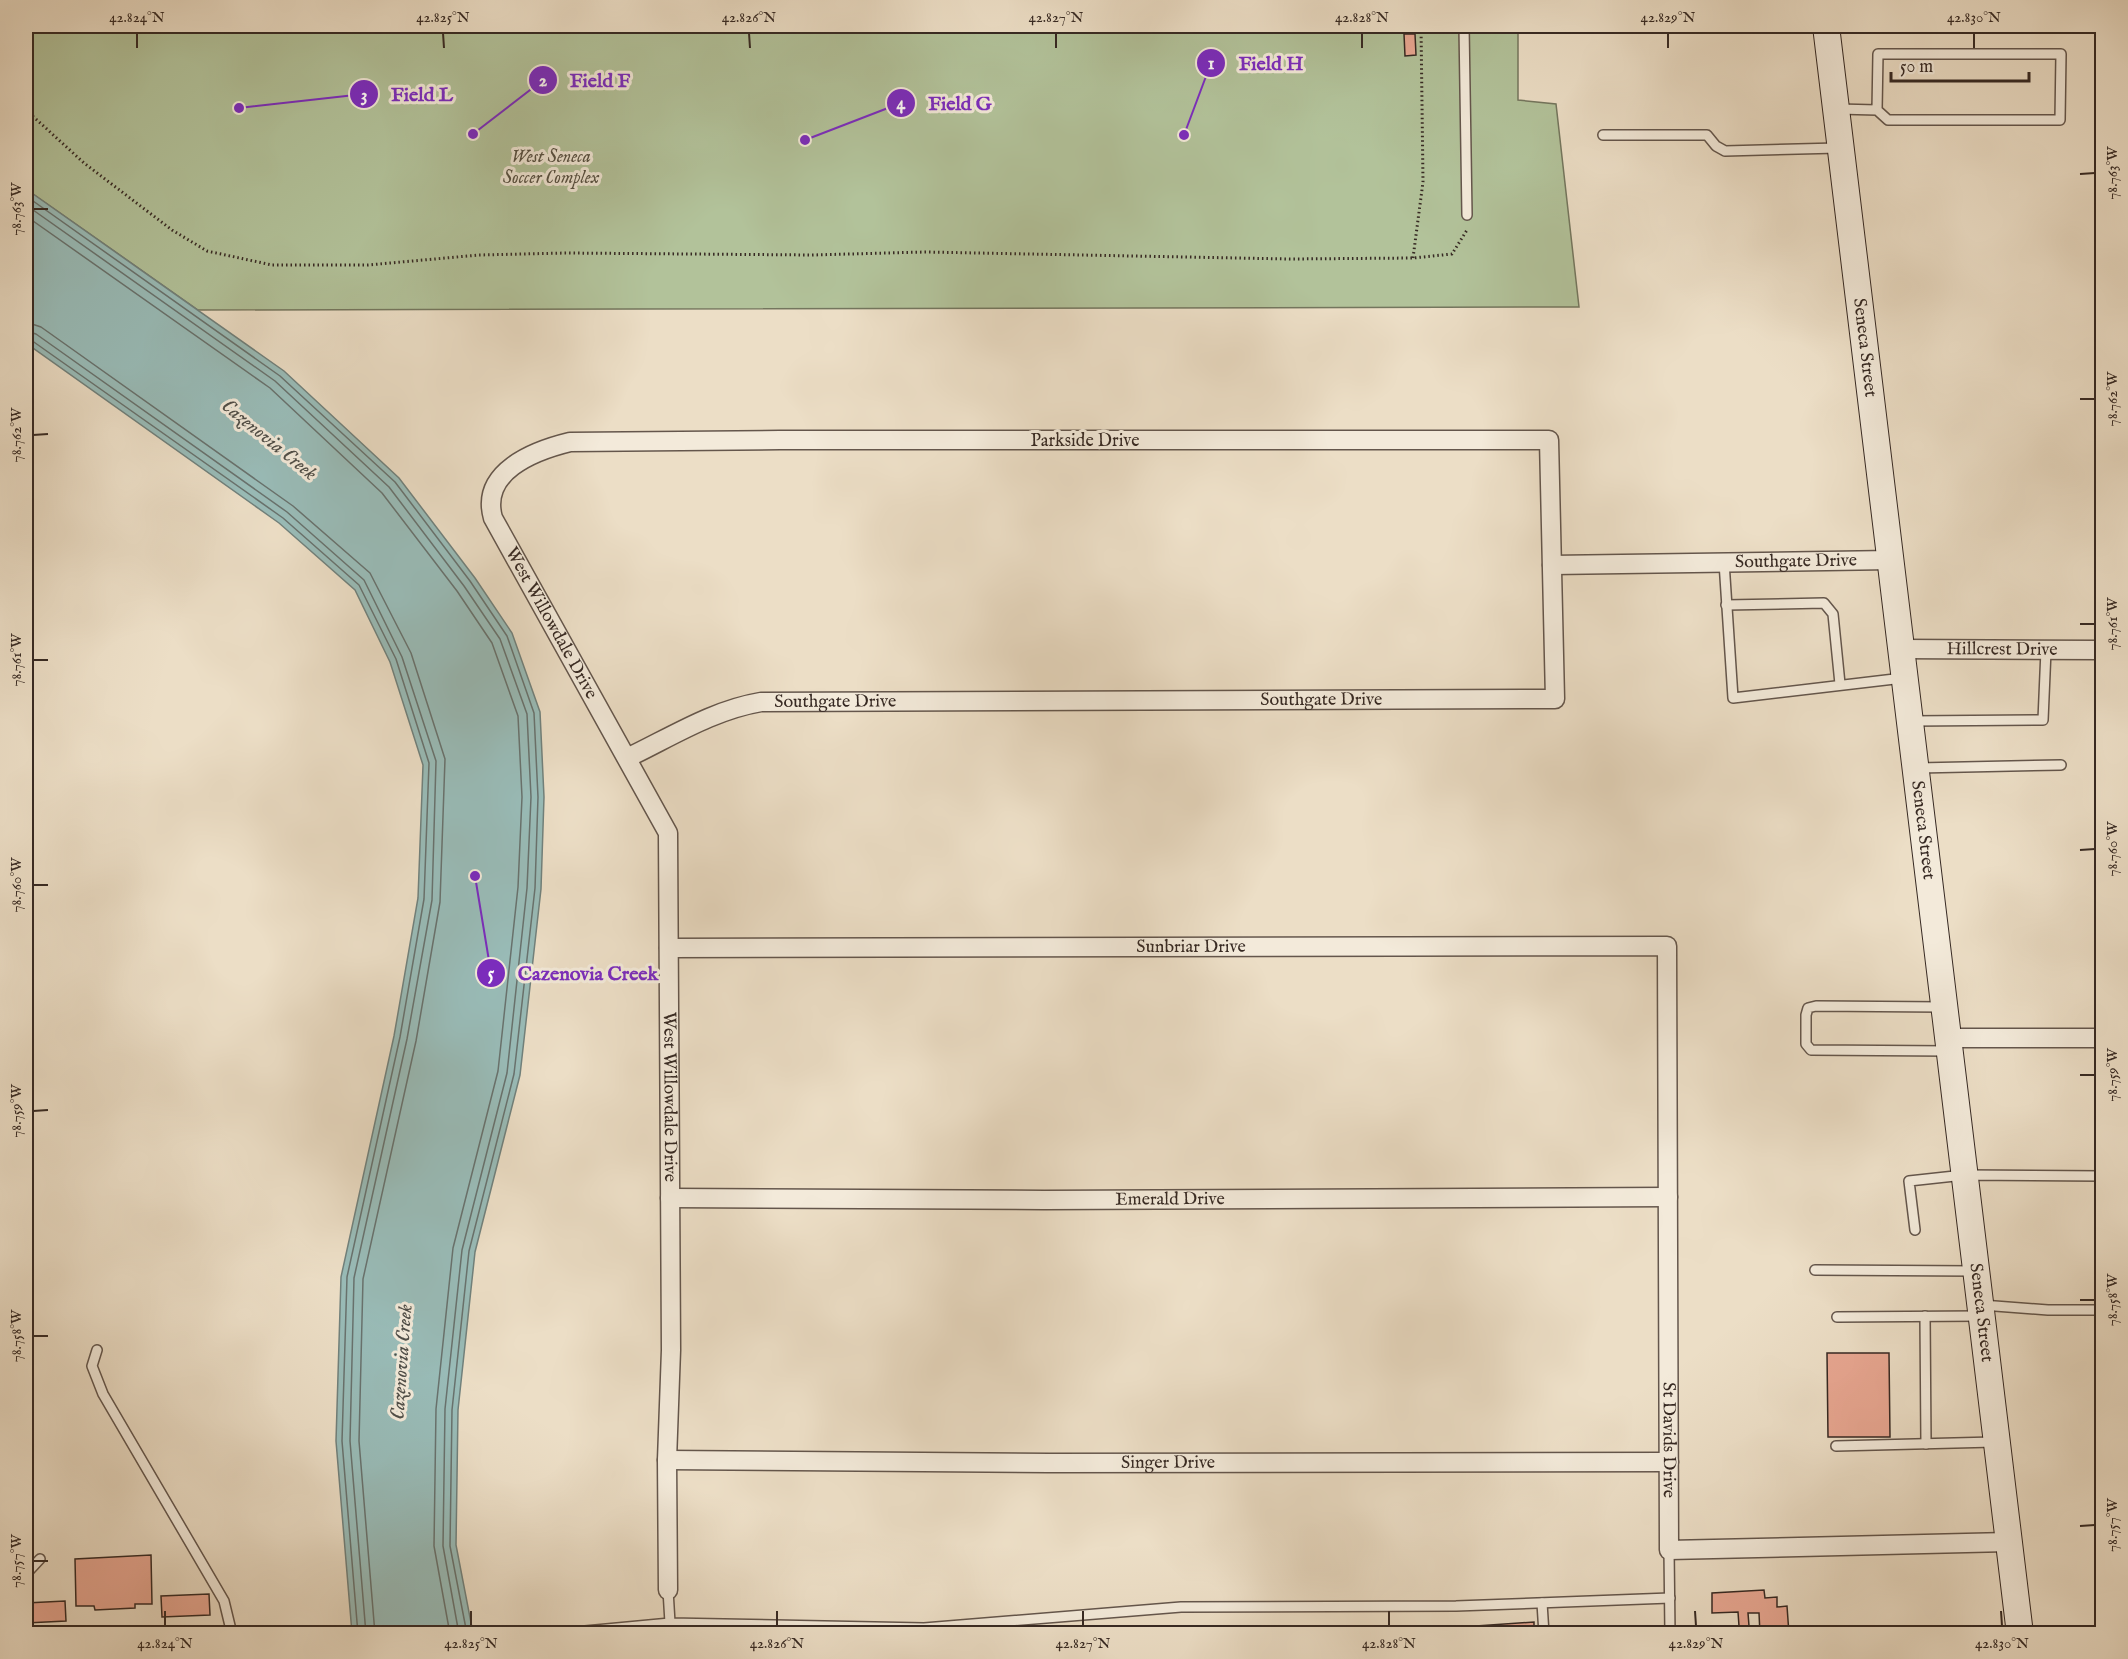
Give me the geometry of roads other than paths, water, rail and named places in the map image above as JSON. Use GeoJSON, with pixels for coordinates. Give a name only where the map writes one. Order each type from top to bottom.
{"type":"FeatureCollection","features":[{"type":"Feature","properties":{"kind":"street","name":"Seneca Street"},"geometry":{"type":"LineString","coordinates":[[1826,26],[2020,1634]]}},
{"type":"Feature","properties":{"kind":"street","name":"Parkside Drive"},"geometry":{"type":"LineString","coordinates":[[504,473],[526,457],[570,442],[1549,440],[1552,565]]}},
{"type":"Feature","properties":{"kind":"street","name":"West Willowdale Drive"},"geometry":{"type":"LineString","coordinates":[[504,473],[496,482],[491,494],[490,506],[493,518],[668,833],[671,1350],[667,1460],[668,1590]]}},
{"type":"Feature","properties":{"kind":"street","name":"Southgate Drive"},"geometry":{"type":"LineString","coordinates":[[627,758],[711,716],[735,706],[761,702],[1555,699],[1552,565],[1891,560]]}},
{"type":"Feature","properties":{"kind":"street","name":"Hillcrest Drive"},"geometry":{"type":"LineString","coordinates":[[1902,650],[2103,650]]}},
{"type":"Feature","properties":{"kind":"street","name":"Sunbriar Drive"},"geometry":{"type":"LineString","coordinates":[[669,948],[1667,946],[1667,993]]}},
{"type":"Feature","properties":{"kind":"street","name":"St Davids Drive"},"geometry":{"type":"LineString","coordinates":[[1667,993],[1669,1550]]}},
{"type":"Feature","properties":{"kind":"street"},"geometry":{"type":"LineString","coordinates":[[1949,1045],[2103,1038]]}},
{"type":"Feature","properties":{"kind":"street","name":"Emerald Drive"},"geometry":{"type":"LineString","coordinates":[[670,1198],[1056,1200],[1668,1197]]}},
{"type":"Feature","properties":{"kind":"street","name":"Singer Drive"},"geometry":{"type":"LineString","coordinates":[[667,1460],[1049,1463],[1669,1462]]}},
{"type":"Feature","properties":{"kind":"street"},"geometry":{"type":"LineString","coordinates":[[1669,1550],[2008,1542]]}},
{"type":"Feature","properties":{"kind":"lane"},"geometry":{"type":"LineString","coordinates":[[1464,26],[1467,215]]}},
{"type":"Feature","properties":{"kind":"lane"},"geometry":{"type":"LineString","coordinates":[[1836,109],[1877,110],[1888,120],[2060,120],[2061,54],[1878,54],[1877,110]]}},
{"type":"Feature","properties":{"kind":"lane"},"geometry":{"type":"LineString","coordinates":[[1602,135],[1707,135],[1716,146],[1725,151],[1841,148]]}},
{"type":"Feature","properties":{"kind":"lane"},"geometry":{"type":"LineString","coordinates":[[1724,562],[1733,698],[1905,678]]}},
{"type":"Feature","properties":{"kind":"lane"},"geometry":{"type":"LineString","coordinates":[[1726,604],[1824,603],[1833,614],[1840,684]]}},
{"type":"Feature","properties":{"kind":"lane"},"geometry":{"type":"LineString","coordinates":[[1910,721],[2043,720],[2046,650]]}},
{"type":"Feature","properties":{"kind":"lane"},"geometry":{"type":"LineString","coordinates":[[1916,768],[2061,765]]}},
{"type":"Feature","properties":{"kind":"lane"},"geometry":{"type":"LineString","coordinates":[[1944,1007],[1816,1006],[1809,1008],[1806,1015],[1806,1044],[1811,1050],[1949,1045]]}},
{"type":"Feature","properties":{"kind":"lane"},"geometry":{"type":"LineString","coordinates":[[1915,1230],[1909,1181],[1964,1175],[2103,1176]]}},
{"type":"Feature","properties":{"kind":"lane"},"geometry":{"type":"LineString","coordinates":[[1815,1270],[1976,1271]]}},
{"type":"Feature","properties":{"kind":"lane"},"geometry":{"type":"LineString","coordinates":[[1837,1317],[1925,1316],[1980,1310],[2103,1310]]}},
{"type":"Feature","properties":{"kind":"lane"},"geometry":{"type":"LineString","coordinates":[[1925,1316],[1926,1444]]}},
{"type":"Feature","properties":{"kind":"lane"},"geometry":{"type":"LineString","coordinates":[[97,1350],[92,1366],[103,1394],[225,1601],[232,1634]]}},
{"type":"Feature","properties":{"kind":"lane"},"geometry":{"type":"LineString","coordinates":[[1836,1446],[1996,1442]]}},
{"type":"Feature","properties":{"kind":"lane"},"geometry":{"type":"LineString","coordinates":[[1669,1550],[1670,1634]]}},
{"type":"Feature","properties":{"kind":"lane"},"geometry":{"type":"LineString","coordinates":[[26,1574],[40,1559]]}},
{"type":"Feature","properties":{"kind":"lane"},"geometry":{"type":"LineString","coordinates":[[668,1590],[670,1623]]}},
{"type":"Feature","properties":{"kind":"lane"},"geometry":{"type":"LineString","coordinates":[[554,1634],[638,1630],[670,1623],[736,1629],[924,1628],[1181,1607],[1444,1606],[1670,1598]]}},
{"type":"Feature","properties":{"kind":"lane"},"geometry":{"type":"LineString","coordinates":[[1542,1603],[1544,1634]]}},
{"type":"Feature","properties":{"kind":"lane"},"geometry":{"type":"LineString","coordinates":[[682,1623],[683,1634]]}},
{"type":"Feature","properties":{"kind":"water"},"geometry":{"type":"Polygon","coordinates":[[[26,189],[284,371],[399,478],[475,578],[512,633],[540,712],[544,797],[541,889],[520,1075],[475,1252],[458,1410],[456,1545],[473,1633],[352,1633],[336,1441],[341,1277],[394,1036],[418,898],[423,765],[390,662],[355,590],[279,523],[26,343],[26,189]]]}},
{"type":"Feature","properties":{"kind":"place","name":"Field L"},"geometry":{"type":"Point","coordinates":[239,108]}},
{"type":"Feature","properties":{"kind":"place","name":"Field F"},"geometry":{"type":"Point","coordinates":[473,134]}},
{"type":"Feature","properties":{"kind":"place","name":"Field H"},"geometry":{"type":"Point","coordinates":[1184,135]}},
{"type":"Feature","properties":{"kind":"place","name":"Field G"},"geometry":{"type":"Point","coordinates":[805,140]}},
{"type":"Feature","properties":{"kind":"place","name":"Cazenovia Creek"},"geometry":{"type":"Point","coordinates":[475,876]}},
{"type":"Feature","properties":{"kind":"park label","name":"West Seneca Soccer Complex"},"geometry":{"type":"Point","coordinates":[551,167]}}]}
